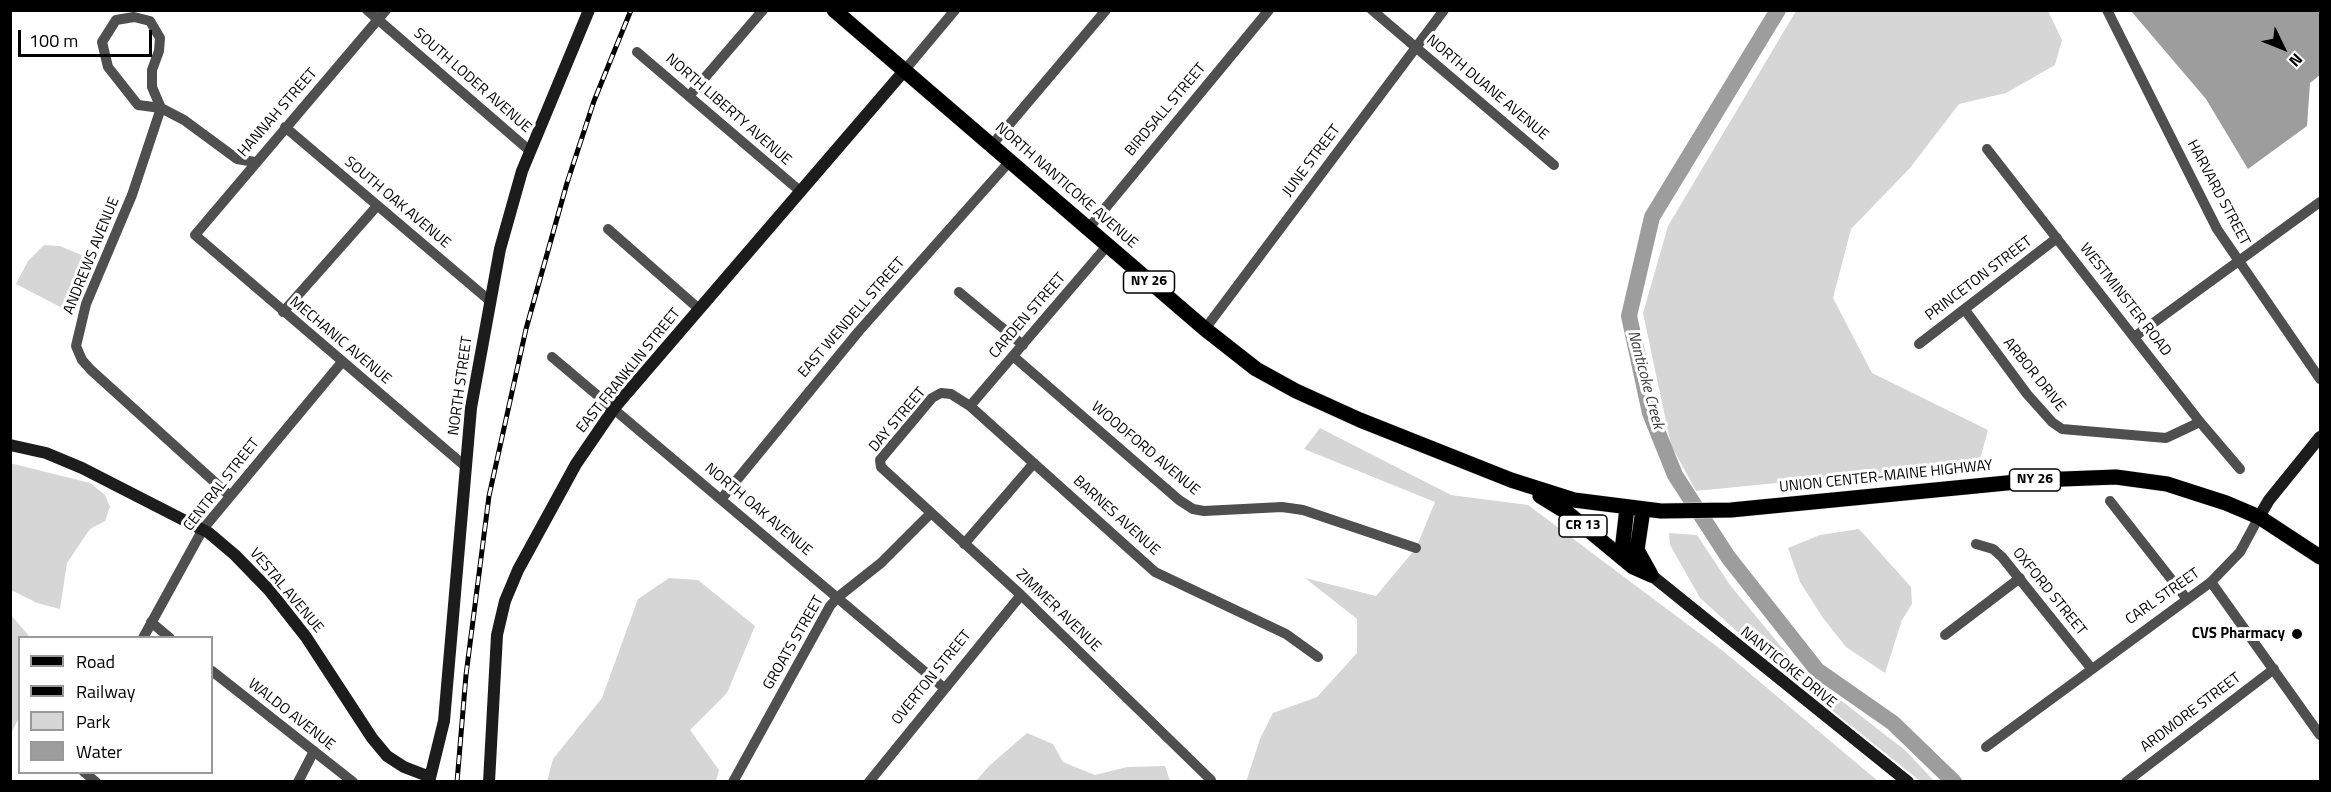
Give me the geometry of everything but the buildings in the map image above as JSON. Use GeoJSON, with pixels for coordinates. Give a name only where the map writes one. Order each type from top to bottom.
{"type":"FeatureCollection","features":[{"type":"Feature","properties":{"kind":"main road","name":"NORTH NANTICOKE AVENUE"},"geometry":{"type":"LineString","coordinates":[[834,10],[1204,329],[1256,369],[1296,391],[1511,480]]}},
{"type":"Feature","properties":{"kind":"main road","name":"UNION CENTER-MAINE HIGHWAY"},"geometry":{"type":"LineString","coordinates":[[1511,480],[1574,500],[1660,511],[1731,510],[2093,476],[2167,484],[2205,494],[2259,517],[2320,557]]}},
{"type":"Feature","properties":{"kind":"main road","name":"CR 13"},"geometry":{"type":"LineString","coordinates":[[1511,480],[1561,508],[1633,567],[1651,575]]}},
{"type":"Feature","properties":{"kind":"main road","name":"CR 13"},"geometry":{"type":"LineString","coordinates":[[1627,508],[1624,551],[1633,567]]}},
{"type":"Feature","properties":{"kind":"main road","name":"CR 13"},"geometry":{"type":"LineString","coordinates":[[1643,510],[1637,550],[1651,575]]}},
{"type":"Feature","properties":{"kind":"street","name":"SOUTH LODER AVENUE"},"geometry":{"type":"LineString","coordinates":[[367,10],[530,151]]}},
{"type":"Feature","properties":{"kind":"street","name":"HANNAH STREET"},"geometry":{"type":"LineString","coordinates":[[195,235],[386,10]]}},
{"type":"Feature","properties":{"kind":"street","name":"NORTH STREET"},"geometry":{"type":"LineString","coordinates":[[429,779],[444,721],[471,408],[490,301],[509,212],[530,151],[589,10]]}},
{"type":"Feature","properties":{"kind":"street"},"geometry":{"type":"LineString","coordinates":[[689,96],[764,10]]}},
{"type":"Feature","properties":{"kind":"street"},"geometry":{"type":"LineString","coordinates":[[904,71],[955,10]]}},
{"type":"Feature","properties":{"kind":"street"},"geometry":{"type":"LineString","coordinates":[[991,146],[1106,10]]}},
{"type":"Feature","properties":{"kind":"street","name":"BIRDSALL STREET"},"geometry":{"type":"LineString","coordinates":[[1088,229],[1269,10]]}},
{"type":"Feature","properties":{"kind":"street","name":"NORTH DUANE AVENUE"},"geometry":{"type":"LineString","coordinates":[[1372,10],[1554,165]]}},
{"type":"Feature","properties":{"kind":"street","name":"JUNE STREET"},"geometry":{"type":"LineString","coordinates":[[1204,329],[1444,10]]}},
{"type":"Feature","properties":{"kind":"street","name":"HARVARD STREET"},"geometry":{"type":"LineString","coordinates":[[2107,10],[2217,229],[2320,379]]}},
{"type":"Feature","properties":{"kind":"street"},"geometry":{"type":"LineString","coordinates":[[161,108],[152,87],[152,70],[159,51],[160,38],[150,21],[134,17],[116,20],[102,42],[108,67],[138,105],[161,108],[184,120],[237,159],[255,162]]}},
{"type":"Feature","properties":{"kind":"street","name":"NORTH LIBERTY AVENUE"},"geometry":{"type":"LineString","coordinates":[[637,52],[800,191]]}},
{"type":"Feature","properties":{"kind":"street","name":"EAST FRANKLIN STREET"},"geometry":{"type":"LineString","coordinates":[[489,782],[497,635],[505,601],[518,570],[576,464],[615,407],[904,71]]}},
{"type":"Feature","properties":{"kind":"street","name":"ANDREWS AVENUE"},"geometry":{"type":"LineString","coordinates":[[161,108],[132,195],[86,304],[76,346],[82,360],[91,370],[230,496]]}},
{"type":"Feature","properties":{"kind":"street","name":"SOUTH OAK AVENUE"},"geometry":{"type":"LineString","coordinates":[[285,127],[490,301]]}},
{"type":"Feature","properties":{"kind":"street","name":"WESTMINSTER ROAD"},"geometry":{"type":"LineString","coordinates":[[1987,149],[2200,422],[2240,469]]}},
{"type":"Feature","properties":{"kind":"street","name":"EAST WENDELL STREET"},"geometry":{"type":"LineString","coordinates":[[722,498],[852,339],[1010,161]]}},
{"type":"Feature","properties":{"kind":"street"},"geometry":{"type":"LineString","coordinates":[[2134,337],[2320,202]]}},
{"type":"Feature","properties":{"kind":"street"},"geometry":{"type":"LineString","coordinates":[[283,312],[377,206]]}},
{"type":"Feature","properties":{"kind":"street"},"geometry":{"type":"LineString","coordinates":[[608,229],[699,309]]}},
{"type":"Feature","properties":{"kind":"street","name":"MECHANIC AVENUE"},"geometry":{"type":"LineString","coordinates":[[195,235],[466,467]]}},
{"type":"Feature","properties":{"kind":"street","name":"PRINCETON STREET"},"geometry":{"type":"LineString","coordinates":[[1918,344],[2057,238]]}},
{"type":"Feature","properties":{"kind":"street","name":"CARDEN STREET"},"geometry":{"type":"LineString","coordinates":[[970,406],[1107,246]]}},
{"type":"Feature","properties":{"kind":"street"},"geometry":{"type":"LineString","coordinates":[[959,292],[1023,345]]}},
{"type":"Feature","properties":{"kind":"street","name":"ARBOR DRIVE"},"geometry":{"type":"LineString","coordinates":[[1965,310],[2027,394],[2052,422],[2062,429],[2166,438],[2200,422]]}},
{"type":"Feature","properties":{"kind":"street","name":"WOODFORD AVENUE"},"geometry":{"type":"LineString","coordinates":[[1013,356],[1179,501],[1193,509],[1204,511],[1282,507],[1303,510],[1416,548]]}},
{"type":"Feature","properties":{"kind":"street","name":"NORTH OAK AVENUE"},"geometry":{"type":"LineString","coordinates":[[552,357],[615,407],[943,687]]}},
{"type":"Feature","properties":{"kind":"street","name":"CENTRAL STREET"},"geometry":{"type":"LineString","coordinates":[[144,636],[203,529],[342,362]]}},
{"type":"Feature","properties":{"kind":"street","name":"BARNES AVENUE"},"geometry":{"type":"LineString","coordinates":[[941,393],[958,397],[970,406],[1155,572],[1286,634],[1318,657]]}},
{"type":"Feature","properties":{"kind":"street","name":"DAY STREET"},"geometry":{"type":"LineString","coordinates":[[881,467],[880,460],[933,398],[941,393]]}},
{"type":"Feature","properties":{"kind":"street","name":"CARL STREET"},"geometry":{"type":"LineString","coordinates":[[1986,747],[2186,598],[2211,582],[2240,552],[2269,500],[2320,437]]}},
{"type":"Feature","properties":{"kind":"street","name":"VESTAL AVENUE"},"geometry":{"type":"LineString","coordinates":[[10,444],[46,453],[82,468],[203,529],[236,555],[269,590],[306,637],[372,738],[387,756],[429,779]]}},
{"type":"Feature","properties":{"kind":"street"},"geometry":{"type":"LineString","coordinates":[[964,544],[1034,463]]}},
{"type":"Feature","properties":{"kind":"street","name":"ZIMMER AVENUE"},"geometry":{"type":"LineString","coordinates":[[881,467],[1020,596],[1211,780]]}},
{"type":"Feature","properties":{"kind":"street"},"geometry":{"type":"LineString","coordinates":[[2110,501],[2186,598]]}},
{"type":"Feature","properties":{"kind":"street","name":"GROATS STREET"},"geometry":{"type":"LineString","coordinates":[[733,782],[838,597],[881,563],[931,513]]}},
{"type":"Feature","properties":{"kind":"street","name":"OXFORD STREET"},"geometry":{"type":"LineString","coordinates":[[1976,544],[1993,549],[2020,578],[2091,668]]}},
{"type":"Feature","properties":{"kind":"street","name":"NANTICOKE DRIVE"},"geometry":{"type":"LineString","coordinates":[[1651,575],[1908,782]]}},
{"type":"Feature","properties":{"kind":"street"},"geometry":{"type":"LineString","coordinates":[[1945,635],[2020,578]]}},
{"type":"Feature","properties":{"kind":"street"},"geometry":{"type":"LineString","coordinates":[[2211,582],[2320,735]]}},
{"type":"Feature","properties":{"kind":"street","name":"OVERTON STREET"},"geometry":{"type":"LineString","coordinates":[[869,782],[943,687],[1020,596]]}},
{"type":"Feature","properties":{"kind":"street"},"geometry":{"type":"LineString","coordinates":[[151,622],[168,636]]}},
{"type":"Feature","properties":{"kind":"street","name":"ARDMORE STREET"},"geometry":{"type":"LineString","coordinates":[[2126,782],[2274,669]]}},
{"type":"Feature","properties":{"kind":"street","name":"WALDO AVENUE"},"geometry":{"type":"LineString","coordinates":[[213,672],[353,782]]}},
{"type":"Feature","properties":{"kind":"street"},"geometry":{"type":"LineString","coordinates":[[298,782],[314,751]]}},
{"type":"Feature","properties":{"kind":"green space"},"geometry":{"type":"Polygon","coordinates":[[[1796,11],[2048,11],[2062,40],[2055,65],[2006,93],[1959,104],[1910,168],[1851,229],[1833,298],[1872,373],[1988,430],[1979,463],[1696,491],[1671,445],[1643,313],[1668,226],[1796,11]]]}},
{"type":"Feature","properties":{"kind":"green space"},"geometry":{"type":"Polygon","coordinates":[[[44,245],[60,246],[93,260],[77,306],[68,311],[16,284],[28,261],[44,245]]]}},
{"type":"Feature","properties":{"kind":"green space"},"geometry":{"type":"Polygon","coordinates":[[[1320,428],[1451,495],[1528,505],[1723,651],[1878,781],[1246,782],[1260,739],[1273,713],[1317,697],[1357,653],[1357,619],[1305,578],[1376,596],[1416,548],[1435,502],[1304,449],[1320,428]]]}},
{"type":"Feature","properties":{"kind":"green space"},"geometry":{"type":"Polygon","coordinates":[[[10,463],[90,483],[105,495],[110,507],[105,521],[90,529],[67,563],[60,609],[37,603],[11,590],[10,463]]]}},
{"type":"Feature","properties":{"kind":"green space"},"geometry":{"type":"Polygon","coordinates":[[[1859,529],[1911,587],[1912,604],[1902,620],[1885,673],[1846,647],[1823,618],[1800,582],[1788,548],[1820,535],[1859,529]]]}},
{"type":"Feature","properties":{"kind":"green space"},"geometry":{"type":"Polygon","coordinates":[[[1669,533],[1697,535],[1730,585],[1798,667],[1906,751],[1934,781],[1920,781],[1763,655],[1700,598],[1670,545],[1669,533]]]}},
{"type":"Feature","properties":{"kind":"green space"},"geometry":{"type":"Polygon","coordinates":[[[669,578],[698,580],[755,626],[727,693],[690,730],[719,770],[716,781],[547,781],[553,759],[602,698],[638,599],[669,578]]]}},
{"type":"Feature","properties":{"kind":"green space"},"geometry":{"type":"Polygon","coordinates":[[[11,615],[29,636],[18,636],[18,720],[11,733],[11,615]]]}},
{"type":"Feature","properties":{"kind":"green space"},"geometry":{"type":"Polygon","coordinates":[[[1027,733],[1053,744],[1063,762],[1095,775],[1127,767],[1165,766],[1170,781],[976,781],[989,766],[1027,733]]]}},
{"type":"Feature","properties":{"kind":"water"},"geometry":{"type":"Polygon","coordinates":[[[2131,11],[2320,11],[2320,75],[2310,83],[2307,126],[2248,169],[2206,99],[2131,11]]]}},
{"type":"Feature","properties":{"kind":"waterway","name":"Nanticoke Creek"},"geometry":{"type":"LineString","coordinates":[[1778,10],[1652,217],[1629,316],[1650,413],[1675,475],[1728,557],[1817,670],[1893,723],[1954,782]]}},
{"type":"Feature","properties":{"kind":"railway"},"geometry":{"type":"LineString","coordinates":[[457,782],[466,675],[489,496],[526,329],[567,183],[594,101],[631,10]]}},
{"type":"Feature","properties":{"kind":"place","name":"CVS Pharmacy"},"geometry":{"type":"Point","coordinates":[2297,634]}}]}
